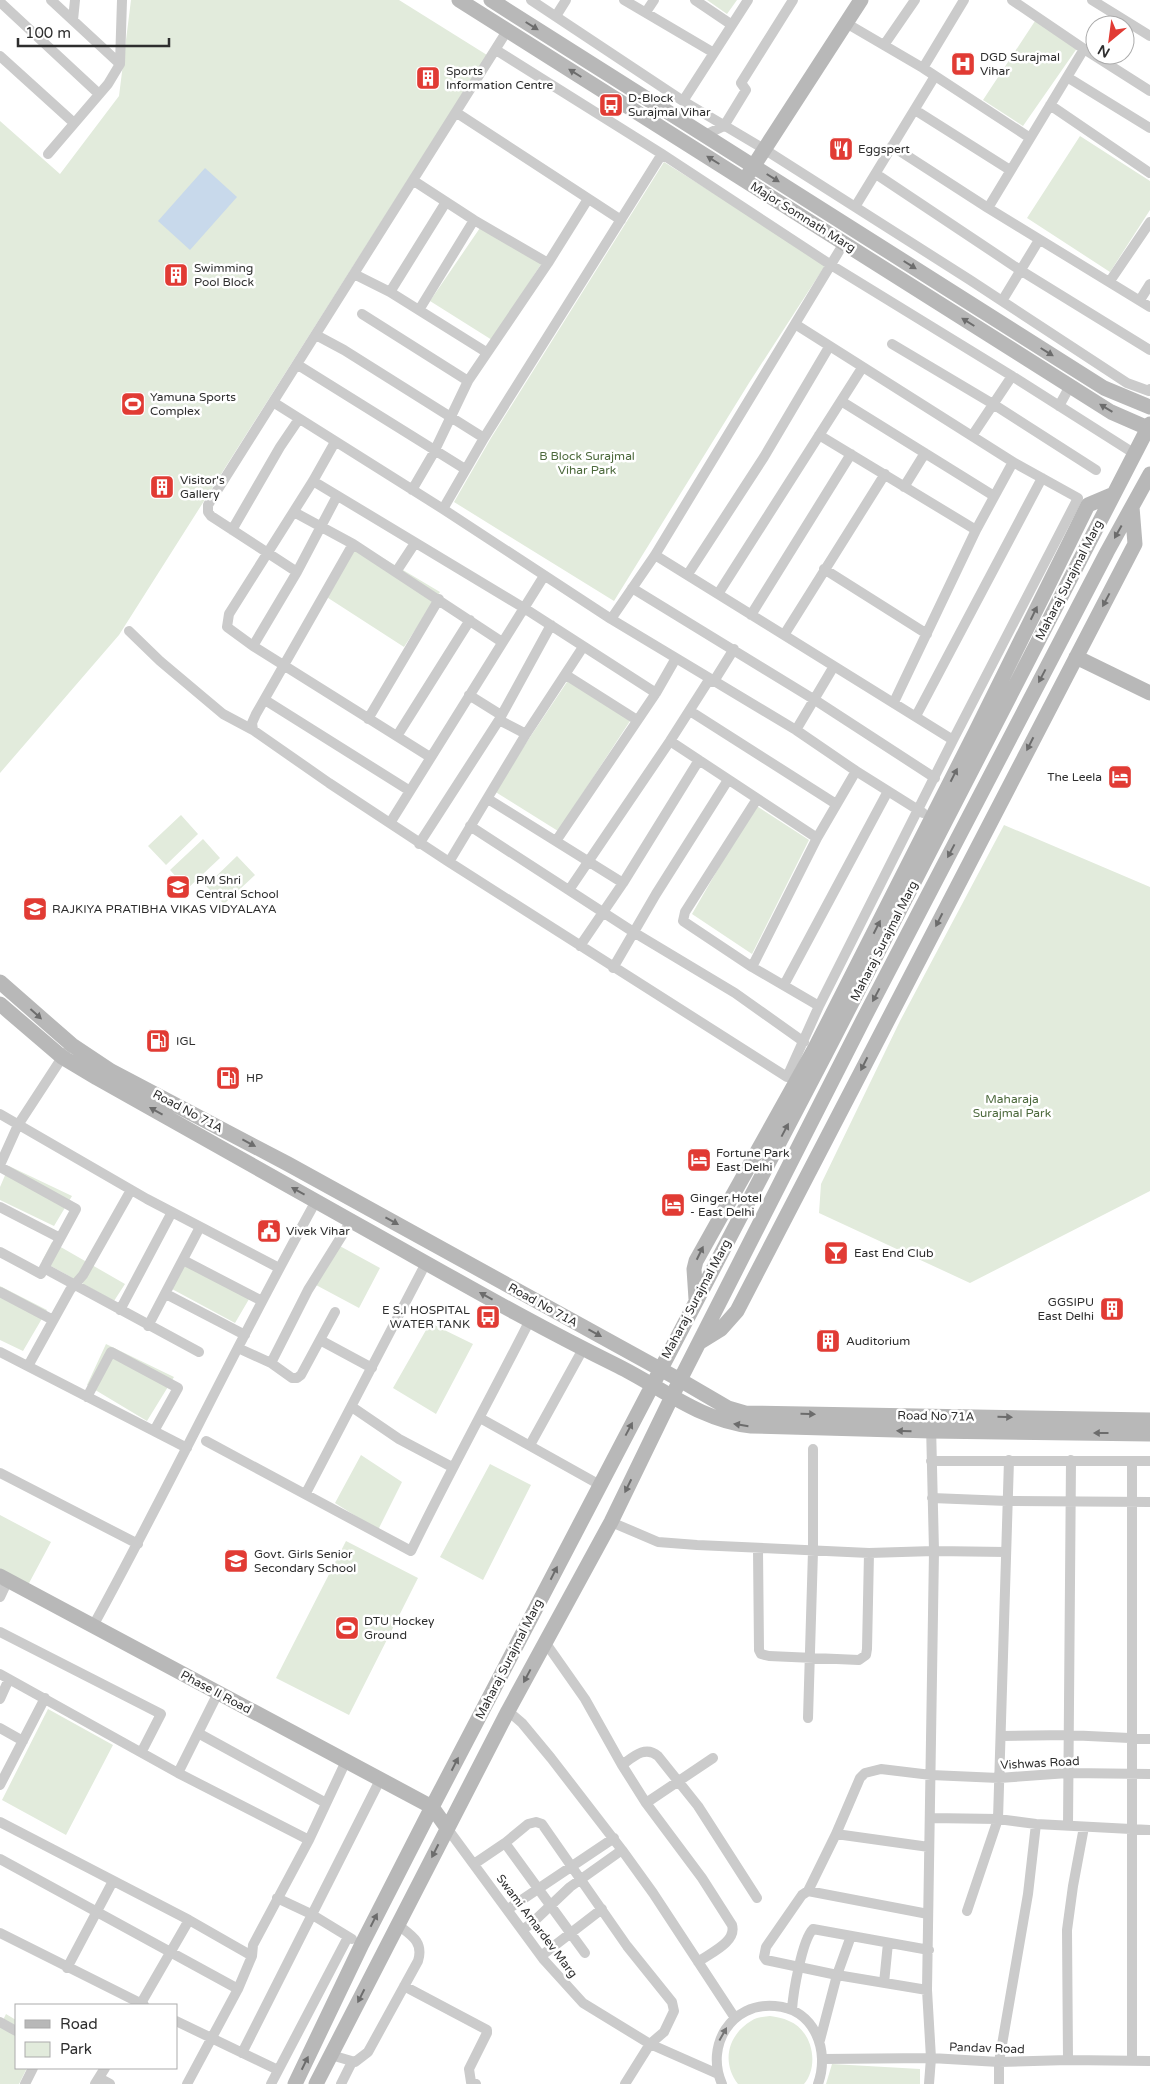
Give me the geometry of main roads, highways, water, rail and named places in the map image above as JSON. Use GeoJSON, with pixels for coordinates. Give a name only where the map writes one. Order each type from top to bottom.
{"type":"FeatureCollection","features":[{"type":"Feature","properties":{"kind":"water"},"geometry":{"type":"Polygon","coordinates":[[[205,168],[237,197],[190,250],[158,221],[205,168]]]}},
{"type":"Feature","properties":{"kind":"place","name":"DGD Surajmal Vihar"},"geometry":{"type":"Point","coordinates":[963,64]}},
{"type":"Feature","properties":{"kind":"place","name":"Sports Information Centre"},"geometry":{"type":"Point","coordinates":[428,78]}},
{"type":"Feature","properties":{"kind":"place","name":"D-Block Surajmal Vihar"},"geometry":{"type":"Point","coordinates":[611,105]}},
{"type":"Feature","properties":{"kind":"place","name":"Eggspert"},"geometry":{"type":"Point","coordinates":[841,149]}},
{"type":"Feature","properties":{"kind":"place","name":"Swimming Pool Block"},"geometry":{"type":"Point","coordinates":[176,275]}},
{"type":"Feature","properties":{"kind":"place","name":"Yamuna Sports Complex"},"geometry":{"type":"Point","coordinates":[133,404]}},
{"type":"Feature","properties":{"kind":"place","name":"Visitor's Gallery"},"geometry":{"type":"Point","coordinates":[162,487]}},
{"type":"Feature","properties":{"kind":"place","name":"The Leela"},"geometry":{"type":"Point","coordinates":[1120,777]}},
{"type":"Feature","properties":{"kind":"place","name":"PM Shri Central School"},"geometry":{"type":"Point","coordinates":[178,887]}},
{"type":"Feature","properties":{"kind":"place","name":"RAJKIYA PRATIBHA VIKAS VIDYALAYA"},"geometry":{"type":"Point","coordinates":[35,909]}},
{"type":"Feature","properties":{"kind":"place","name":"IGL"},"geometry":{"type":"Point","coordinates":[158,1041]}},
{"type":"Feature","properties":{"kind":"place","name":"HP"},"geometry":{"type":"Point","coordinates":[228,1078]}},
{"type":"Feature","properties":{"kind":"place","name":"Fortune Park East Delhi"},"geometry":{"type":"Point","coordinates":[699,1160]}},
{"type":"Feature","properties":{"kind":"place","name":"Ginger Hotel - East Delhi"},"geometry":{"type":"Point","coordinates":[673,1205]}},
{"type":"Feature","properties":{"kind":"place","name":"Vivek Vihar"},"geometry":{"type":"Point","coordinates":[269,1231]}},
{"type":"Feature","properties":{"kind":"place","name":"East End Club"},"geometry":{"type":"Point","coordinates":[836,1253]}},
{"type":"Feature","properties":{"kind":"place","name":"GGSIPU East Delhi"},"geometry":{"type":"Point","coordinates":[1112,1309]}},
{"type":"Feature","properties":{"kind":"place","name":"E S.I HOSPITAL WATER TANK"},"geometry":{"type":"Point","coordinates":[488,1317]}},
{"type":"Feature","properties":{"kind":"place","name":"Auditorium"},"geometry":{"type":"Point","coordinates":[828,1341]}},
{"type":"Feature","properties":{"kind":"place","name":"Govt. Girls Senior Secondary School"},"geometry":{"type":"Point","coordinates":[236,1561]}},
{"type":"Feature","properties":{"kind":"place","name":"DTU Hockey Ground"},"geometry":{"type":"Point","coordinates":[347,1628]}},
{"type":"Feature","properties":{"kind":"park label","name":"B Block Surajmal Vihar Park"},"geometry":{"type":"Point","coordinates":[587,463]}},
{"type":"Feature","properties":{"kind":"park label","name":"Maharaja Surajmal Park"},"geometry":{"type":"Point","coordinates":[1012,1106]}}]}
